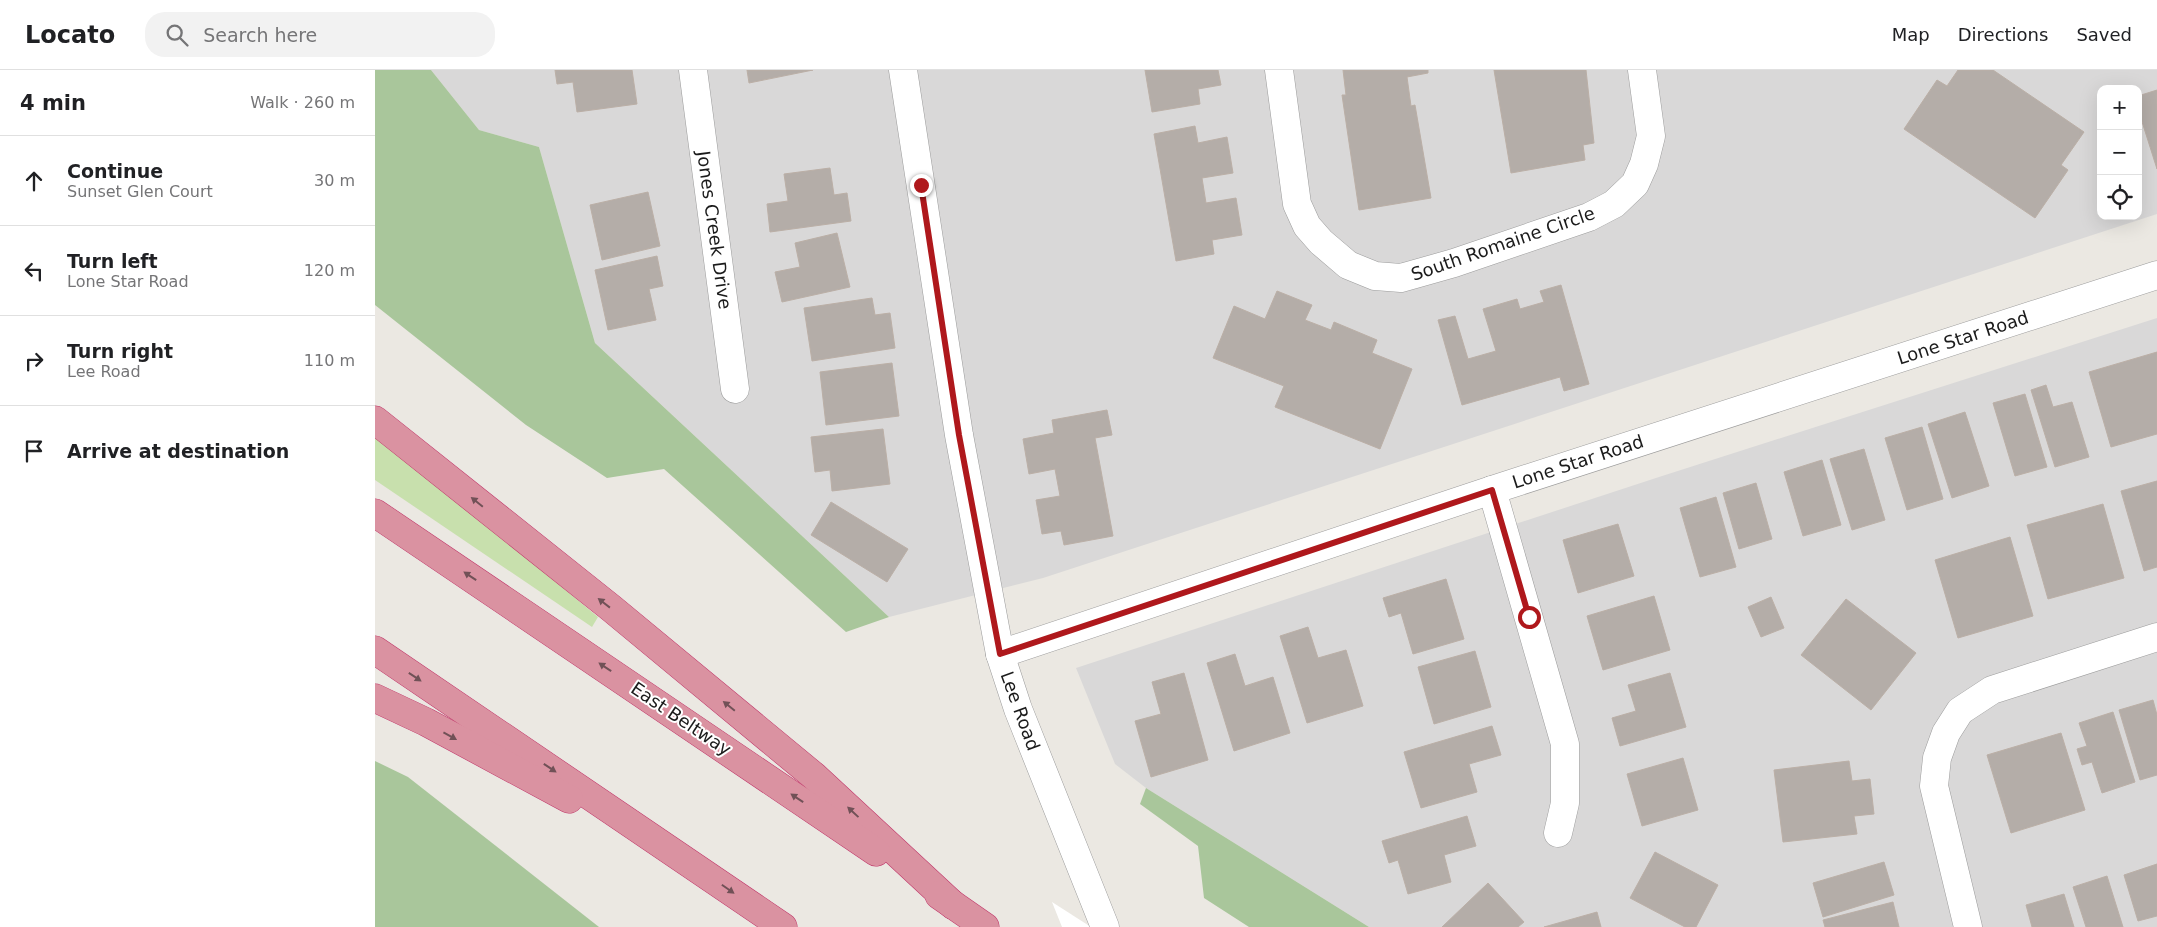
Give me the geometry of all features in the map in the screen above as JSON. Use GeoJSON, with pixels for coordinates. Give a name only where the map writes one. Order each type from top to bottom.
{"type":"FeatureCollection","features":[{"type":"Feature","properties":{"kind":"highway"},"geometry":{"type":"LineString","coordinates":[[375,420],[611,608],[814,776],[953,905]]}},
{"type":"Feature","properties":{"kind":"highway","name":"East Beltway"},"geometry":{"type":"LineString","coordinates":[[375,513],[583,651],[985,927]]}},
{"type":"Feature","properties":{"kind":"highway"},"geometry":{"type":"LineString","coordinates":[[375,650],[783,927]]}},
{"type":"Feature","properties":{"kind":"highway"},"geometry":{"type":"LineString","coordinates":[[375,698],[426,722],[693,865]]}},
{"type":"Feature","properties":{"kind":"street","name":"Jones Creek Drive"},"geometry":{"type":"LineString","coordinates":[[693,70],[735,389]]}},
{"type":"Feature","properties":{"kind":"street","name":"Lee Road"},"geometry":{"type":"LineString","coordinates":[[903,70],[959,435],[1000,654],[1017,709],[1105,927]]}},
{"type":"Feature","properties":{"kind":"street","name":"South Romaine Circle"},"geometry":{"type":"LineString","coordinates":[[1279,70],[1297,204],[1307,226],[1321,242],[1348,265],[1375,276],[1401,278],[1455,264],[1589,217],[1615,204],[1635,184],[1644,164],[1651,136],[1642,70]]}},
{"type":"Feature","properties":{"kind":"street","name":"Lone Star Road"},"geometry":{"type":"LineString","coordinates":[[1000,654],[1492,490],[2157,275]]}},
{"type":"Feature","properties":{"kind":"street"},"geometry":{"type":"LineString","coordinates":[[1492,490],[1565,744],[1565,803],[1558,833]]}},
{"type":"Feature","properties":{"kind":"street"},"geometry":{"type":"LineString","coordinates":[[1968,927],[1934,786],[1937,758],[1946,733],[1960,711],[1992,690],[2157,637]]}},
{"type":"Feature","properties":{"kind":"shaded area"},"geometry":{"type":"Polygon","coordinates":[[[431,70],[2157,70],[2157,214],[2142,219],[2142,85],[2097,85],[2097,220],[2139,220],[1043,578],[889,617],[595,343],[539,147],[479,130],[431,70]]]}},
{"type":"Feature","properties":{"kind":"shaded area"},"geometry":{"type":"Polygon","coordinates":[[[2157,318],[2157,927],[1369,927],[1146,788],[1115,764],[1076,668],[1659,477],[2157,318]]]}},
{"type":"Feature","properties":{"kind":"green space"},"geometry":{"type":"Polygon","coordinates":[[[375,70],[431,70],[479,130],[539,147],[595,343],[889,617],[846,632],[664,469],[607,478],[526,425],[375,305],[375,70]]]}},
{"type":"Feature","properties":{"kind":"green space"},"geometry":{"type":"Polygon","coordinates":[[[375,431],[598,617],[592,627],[375,480],[375,431]]]}},
{"type":"Feature","properties":{"kind":"green space"},"geometry":{"type":"Polygon","coordinates":[[[375,761],[408,777],[599,927],[375,927],[375,761]]]}},
{"type":"Feature","properties":{"kind":"green space"},"geometry":{"type":"Polygon","coordinates":[[[1146,788],[1369,927],[1249,927],[1204,898],[1198,846],[1140,804],[1146,788]]]}},
{"type":"Feature","properties":{"kind":"pier"},"geometry":{"type":"Polygon","coordinates":[[[1052,902],[1091,927],[1062,927],[1052,902]]]}},
{"type":"Feature","properties":{"kind":"building"},"geometry":{"type":"Polygon","coordinates":[[[555,70],[632,70],[637,104],[577,112],[573,82],[557,84],[555,70]]]}},
{"type":"Feature","properties":{"kind":"building"},"geometry":{"type":"Polygon","coordinates":[[[747,70],[813,70],[749,83],[747,70]]]}},
{"type":"Feature","properties":{"kind":"building"},"geometry":{"type":"Polygon","coordinates":[[[1145,70],[1218,70],[1221,85],[1198,89],[1200,104],[1152,112],[1145,70]]]}},
{"type":"Feature","properties":{"kind":"building"},"geometry":{"type":"Polygon","coordinates":[[[1343,70],[1428,70],[1428,73],[1407,77],[1411,106],[1415,105],[1431,198],[1359,210],[1342,95],[1346,95],[1343,70]]]}},
{"type":"Feature","properties":{"kind":"building"},"geometry":{"type":"Polygon","coordinates":[[[1494,70],[1586,70],[1594,143],[1583,145],[1585,160],[1511,173],[1494,70]]]}},
{"type":"Feature","properties":{"kind":"building"},"geometry":{"type":"Polygon","coordinates":[[[1958,70],[1993,70],[2084,132],[2061,165],[2068,170],[2035,218],[1904,129],[1937,80],[1947,86],[1958,70]]]}},
{"type":"Feature","properties":{"kind":"building"},"geometry":{"type":"Polygon","coordinates":[[[2157,90],[2157,169],[2142,122],[2142,95],[2157,90]]]}},
{"type":"Feature","properties":{"kind":"building"},"geometry":{"type":"Polygon","coordinates":[[[1195,126],[1198,143],[1227,137],[1233,173],[1202,178],[1206,203],[1236,198],[1242,235],[1212,240],[1214,254],[1176,261],[1154,134],[1195,126]]]}},
{"type":"Feature","properties":{"kind":"building"},"geometry":{"type":"Polygon","coordinates":[[[830,168],[834,195],[847,193],[851,221],[770,232],[767,204],[788,201],[784,174],[830,168]]]}},
{"type":"Feature","properties":{"kind":"building"},"geometry":{"type":"Polygon","coordinates":[[[648,192],[660,246],[602,260],[590,205],[648,192]]]}},
{"type":"Feature","properties":{"kind":"building"},"geometry":{"type":"Polygon","coordinates":[[[837,233],[850,287],[782,302],[775,272],[800,267],[795,243],[837,233]]]}},
{"type":"Feature","properties":{"kind":"building"},"geometry":{"type":"Polygon","coordinates":[[[657,256],[663,286],[649,289],[656,320],[608,330],[595,270],[657,256]]]}},
{"type":"Feature","properties":{"kind":"building"},"geometry":{"type":"Polygon","coordinates":[[[1561,285],[1589,384],[1564,391],[1560,377],[1462,405],[1438,320],[1455,316],[1468,359],[1496,351],[1483,309],[1517,299],[1520,309],[1544,302],[1540,291],[1561,285]]]}},
{"type":"Feature","properties":{"kind":"building"},"geometry":{"type":"Polygon","coordinates":[[[1277,291],[1312,305],[1305,320],[1331,330],[1334,322],[1377,340],[1372,353],[1412,369],[1380,449],[1275,407],[1284,386],[1213,358],[1234,306],[1265,319],[1277,291]]]}},
{"type":"Feature","properties":{"kind":"building"},"geometry":{"type":"Polygon","coordinates":[[[872,298],[875,315],[890,313],[895,348],[812,361],[804,308],[872,298]]]}},
{"type":"Feature","properties":{"kind":"building"},"geometry":{"type":"Polygon","coordinates":[[[2157,352],[2157,434],[2111,447],[2089,372],[2157,352]]]}},
{"type":"Feature","properties":{"kind":"building"},"geometry":{"type":"Polygon","coordinates":[[[892,363],[899,416],[826,425],[820,372],[892,363]]]}},
{"type":"Feature","properties":{"kind":"building"},"geometry":{"type":"Polygon","coordinates":[[[2046,385],[2053,407],[2072,402],[2089,457],[2055,467],[2031,390],[2046,385]]]}},
{"type":"Feature","properties":{"kind":"building"},"geometry":{"type":"Polygon","coordinates":[[[2025,394],[2047,467],[2015,476],[1993,403],[2025,394]]]}},
{"type":"Feature","properties":{"kind":"building"},"geometry":{"type":"Polygon","coordinates":[[[1107,410],[1112,435],[1095,438],[1113,536],[1064,545],[1061,531],[1042,534],[1036,500],[1060,496],[1055,469],[1029,474],[1023,439],[1054,433],[1052,420],[1107,410]]]}},
{"type":"Feature","properties":{"kind":"building"},"geometry":{"type":"Polygon","coordinates":[[[1965,412],[1989,486],[1952,498],[1928,424],[1965,412]]]}},
{"type":"Feature","properties":{"kind":"building"},"geometry":{"type":"Polygon","coordinates":[[[1922,427],[1943,499],[1907,510],[1885,438],[1922,427]]]}},
{"type":"Feature","properties":{"kind":"building"},"geometry":{"type":"Polygon","coordinates":[[[883,429],[890,484],[832,491],[830,470],[815,472],[811,437],[883,429]]]}},
{"type":"Feature","properties":{"kind":"building"},"geometry":{"type":"Polygon","coordinates":[[[1864,449],[1885,520],[1852,530],[1830,459],[1864,449]]]}},
{"type":"Feature","properties":{"kind":"building"},"geometry":{"type":"Polygon","coordinates":[[[1822,460],[1841,525],[1803,536],[1784,472],[1822,460]]]}},
{"type":"Feature","properties":{"kind":"building"},"geometry":{"type":"Polygon","coordinates":[[[2157,481],[2157,567],[2144,571],[2121,491],[2157,481]]]}},
{"type":"Feature","properties":{"kind":"building"},"geometry":{"type":"Polygon","coordinates":[[[1756,483],[1772,539],[1739,549],[1723,493],[1756,483]]]}},
{"type":"Feature","properties":{"kind":"building"},"geometry":{"type":"Polygon","coordinates":[[[1716,497],[1736,567],[1700,577],[1680,508],[1716,497]]]}},
{"type":"Feature","properties":{"kind":"building"},"geometry":{"type":"Polygon","coordinates":[[[831,502],[908,549],[887,582],[811,535],[831,502]]]}},
{"type":"Feature","properties":{"kind":"building"},"geometry":{"type":"Polygon","coordinates":[[[2103,504],[2124,578],[2048,599],[2027,525],[2103,504]]]}},
{"type":"Feature","properties":{"kind":"building"},"geometry":{"type":"Polygon","coordinates":[[[1618,524],[1634,576],[1578,593],[1563,540],[1618,524]]]}},
{"type":"Feature","properties":{"kind":"building"},"geometry":{"type":"Polygon","coordinates":[[[2010,537],[2033,616],[1958,638],[1935,560],[2010,537]]]}},
{"type":"Feature","properties":{"kind":"building"},"geometry":{"type":"Polygon","coordinates":[[[1446,579],[1464,639],[1413,654],[1401,613],[1389,617],[1383,598],[1446,579]]]}},
{"type":"Feature","properties":{"kind":"building"},"geometry":{"type":"Polygon","coordinates":[[[1654,596],[1670,650],[1603,670],[1587,616],[1654,596]]]}},
{"type":"Feature","properties":{"kind":"building"},"geometry":{"type":"Polygon","coordinates":[[[1771,597],[1784,628],[1761,637],[1748,607],[1771,597]]]}},
{"type":"Feature","properties":{"kind":"building"},"geometry":{"type":"Polygon","coordinates":[[[1846,599],[1916,653],[1871,710],[1801,655],[1846,599]]]}},
{"type":"Feature","properties":{"kind":"building"},"geometry":{"type":"Polygon","coordinates":[[[1308,627],[1318,658],[1346,650],[1363,706],[1307,723],[1280,636],[1308,627]]]}},
{"type":"Feature","properties":{"kind":"building"},"geometry":{"type":"Polygon","coordinates":[[[1475,651],[1491,707],[1434,724],[1418,667],[1475,651]]]}},
{"type":"Feature","properties":{"kind":"building"},"geometry":{"type":"Polygon","coordinates":[[[1235,654],[1245,686],[1273,677],[1290,733],[1234,751],[1207,663],[1235,654]]]}},
{"type":"Feature","properties":{"kind":"building"},"geometry":{"type":"Polygon","coordinates":[[[1184,673],[1208,760],[1151,777],[1135,721],[1161,714],[1152,682],[1184,673]]]}},
{"type":"Feature","properties":{"kind":"building"},"geometry":{"type":"Polygon","coordinates":[[[1670,673],[1686,727],[1620,746],[1612,718],[1636,711],[1628,685],[1670,673]]]}},
{"type":"Feature","properties":{"kind":"building"},"geometry":{"type":"Polygon","coordinates":[[[2153,700],[2157,715],[2157,775],[2140,780],[2119,710],[2153,700]]]}},
{"type":"Feature","properties":{"kind":"building"},"geometry":{"type":"Polygon","coordinates":[[[2113,712],[2135,782],[2102,793],[2092,762],[2082,765],[2077,749],[2087,746],[2079,723],[2113,712]]]}},
{"type":"Feature","properties":{"kind":"building"},"geometry":{"type":"Polygon","coordinates":[[[1492,726],[1501,755],[1469,764],[1477,792],[1421,808],[1404,752],[1492,726]]]}},
{"type":"Feature","properties":{"kind":"building"},"geometry":{"type":"Polygon","coordinates":[[[2061,733],[2085,810],[2011,833],[1987,755],[2061,733]]]}},
{"type":"Feature","properties":{"kind":"building"},"geometry":{"type":"Polygon","coordinates":[[[1683,758],[1698,810],[1642,826],[1627,774],[1683,758]]]}},
{"type":"Feature","properties":{"kind":"building"},"geometry":{"type":"Polygon","coordinates":[[[1849,761],[1852,781],[1870,779],[1874,814],[1854,816],[1857,834],[1783,842],[1774,770],[1849,761]]]}},
{"type":"Feature","properties":{"kind":"building"},"geometry":{"type":"Polygon","coordinates":[[[1467,816],[1476,846],[1444,855],[1451,882],[1408,894],[1398,860],[1389,863],[1382,841],[1467,816]]]}},
{"type":"Feature","properties":{"kind":"building"},"geometry":{"type":"Polygon","coordinates":[[[1655,852],[1718,885],[1696,927],[1685,927],[1630,898],[1655,852]]]}},
{"type":"Feature","properties":{"kind":"building"},"geometry":{"type":"Polygon","coordinates":[[[1884,862],[1894,895],[1823,917],[1813,883],[1884,862]]]}},
{"type":"Feature","properties":{"kind":"building"},"geometry":{"type":"Polygon","coordinates":[[[2157,864],[2157,916],[2138,921],[2124,875],[2157,864]]]}},
{"type":"Feature","properties":{"kind":"building"},"geometry":{"type":"Polygon","coordinates":[[[2107,876],[2123,927],[2086,927],[2073,887],[2107,876]]]}},
{"type":"Feature","properties":{"kind":"building"},"geometry":{"type":"Polygon","coordinates":[[[1488,883],[1524,922],[1518,927],[1442,927],[1488,883]]]}},
{"type":"Feature","properties":{"kind":"building"},"geometry":{"type":"Polygon","coordinates":[[[2064,894],[2074,927],[2032,927],[2026,905],[2064,894]]]}},
{"type":"Feature","properties":{"kind":"building"},"geometry":{"type":"Polygon","coordinates":[[[1893,902],[1899,927],[1825,927],[1823,920],[1893,902]]]}},
{"type":"Feature","properties":{"kind":"building"},"geometry":{"type":"Polygon","coordinates":[[[1597,912],[1601,927],[1544,927],[1597,912]]]}},
{"type":"Feature","properties":{"kind":"route"},"geometry":{"type":"LineString","coordinates":[[921,185],[959,435],[1000,654],[1492,490],[1529,617]]}}]}
